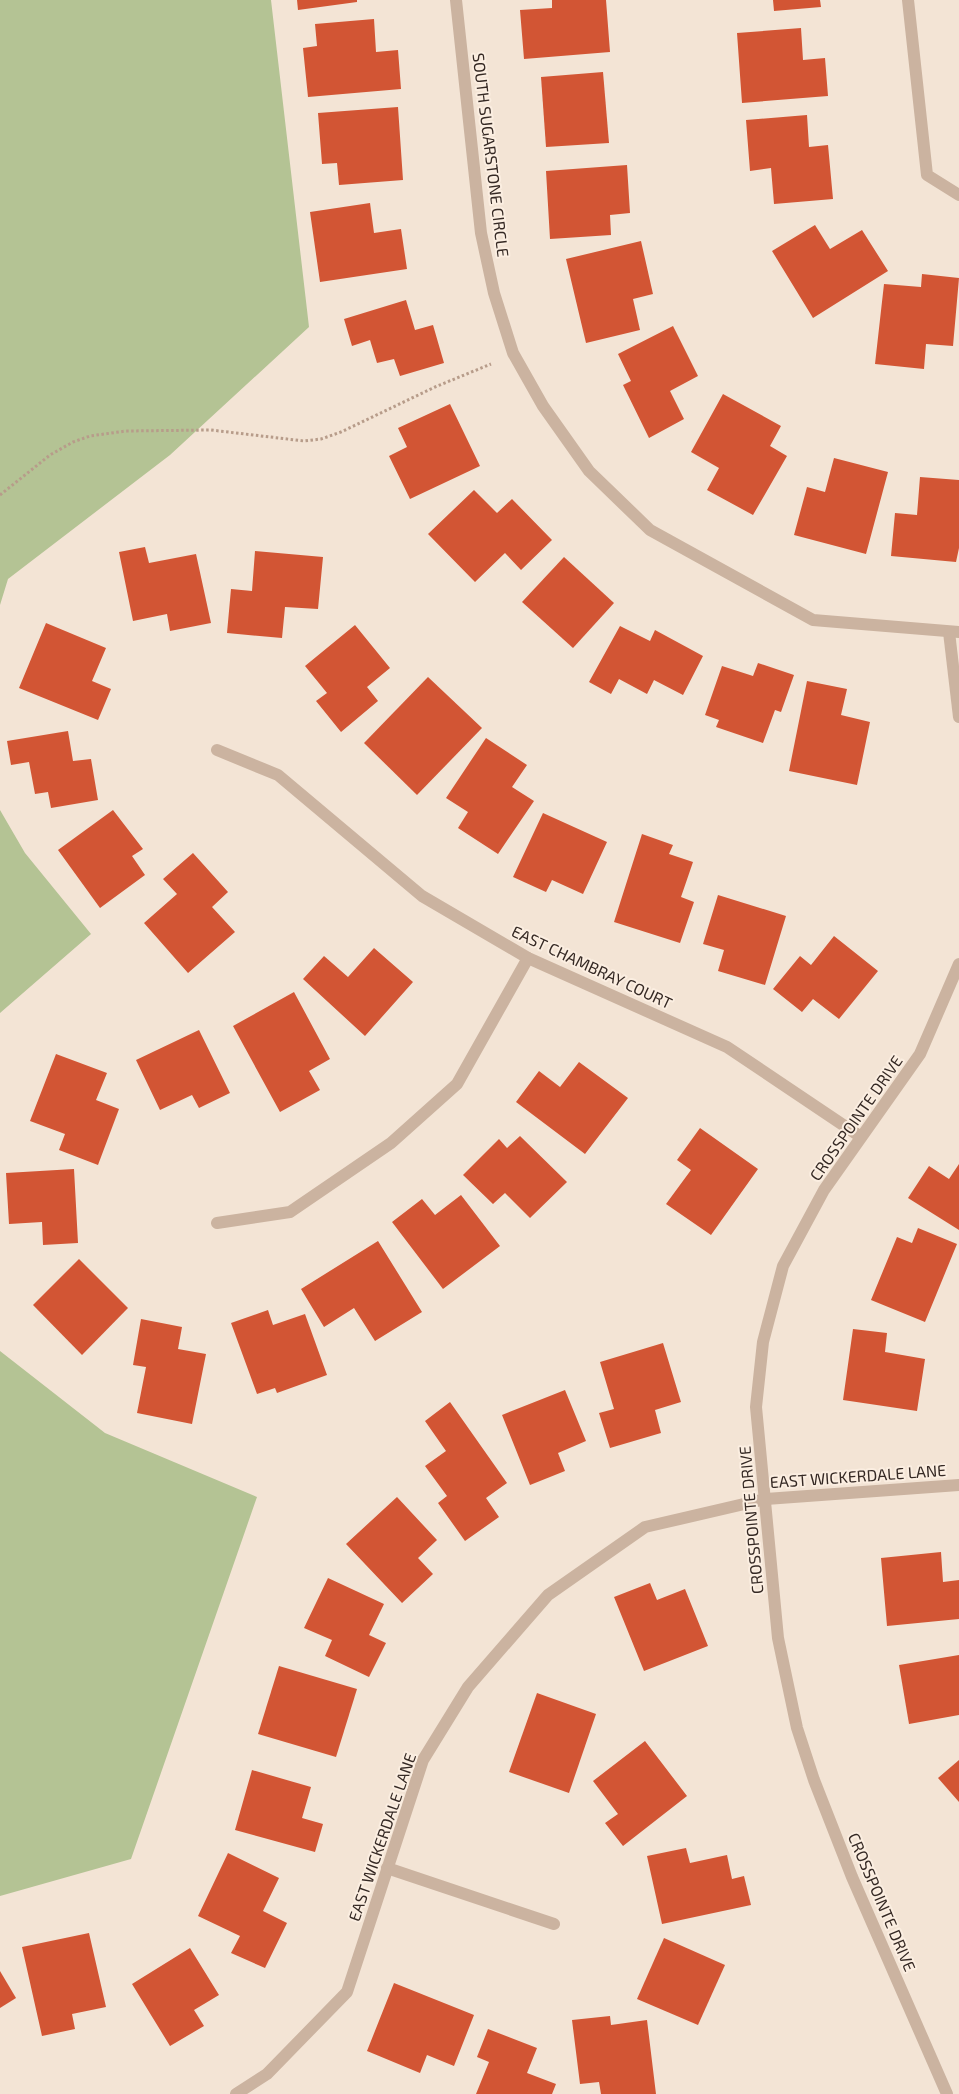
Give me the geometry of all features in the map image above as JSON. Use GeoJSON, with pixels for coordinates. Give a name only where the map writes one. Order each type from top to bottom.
{"type":"FeatureCollection","features":[{"type":"Feature","properties":{"kind":"street","name":"SOUTH SUGARSTONE CIRCLE"},"geometry":{"type":"LineString","coordinates":[[456,0],[481,233],[494,293],[513,353],[543,406],[589,471],[650,530],[813,620],[954,632]]}},
{"type":"Feature","properties":{"kind":"street"},"geometry":{"type":"LineString","coordinates":[[908,0],[926,175],[959,195]]}},
{"type":"Feature","properties":{"kind":"street"},"geometry":{"type":"LineString","coordinates":[[954,632],[959,717]]}},
{"type":"Feature","properties":{"kind":"street","name":"EAST CHAMBRAY COURT"},"geometry":{"type":"LineString","coordinates":[[217,750],[278,775],[422,896],[528,958],[727,1047],[861,1137]]}},
{"type":"Feature","properties":{"kind":"street"},"geometry":{"type":"LineString","coordinates":[[217,1223],[290,1212],[391,1143],[456,1084],[528,958]]}},
{"type":"Feature","properties":{"kind":"street","name":"CROSSPOINTE DRIVE"},"geometry":{"type":"LineString","coordinates":[[947,2094],[852,1876],[797,1728],[778,1638],[756,1407],[763,1342],[783,1266],[824,1190],[920,1054],[959,964]]}},
{"type":"Feature","properties":{"kind":"street","name":"EAST WICKERDALE LANE"},"geometry":{"type":"LineString","coordinates":[[236,2094],[267,2074],[348,1992],[423,1760],[468,1686],[548,1595],[646,1527],[766,1499],[959,1485]]}},
{"type":"Feature","properties":{"kind":"street"},"geometry":{"type":"LineString","coordinates":[[387,1868],[554,1924]]}},
{"type":"Feature","properties":{"kind":"path"},"geometry":{"type":"LineString","coordinates":[[0,495],[50,455],[73,442],[90,436],[126,431],[211,430],[304,441],[320,440],[513,353]]}},
{"type":"Feature","properties":{"kind":"green space"},"geometry":{"type":"Polygon","coordinates":[[[0,0],[271,0],[309,327],[170,455],[8,579],[0,605],[0,0]]]}},
{"type":"Feature","properties":{"kind":"green space"},"geometry":{"type":"Polygon","coordinates":[[[0,810],[25,853],[91,934],[0,1013],[0,810]]]}},
{"type":"Feature","properties":{"kind":"green space"},"geometry":{"type":"Polygon","coordinates":[[[0,1351],[105,1433],[257,1497],[131,1859],[0,1896],[0,1351]]]}},
{"type":"Feature","properties":{"kind":"building"},"geometry":{"type":"Polygon","coordinates":[[[297,0],[357,0],[357,2],[298,10],[297,0]]]}},
{"type":"Feature","properties":{"kind":"building"},"geometry":{"type":"Polygon","coordinates":[[[552,0],[606,0],[610,52],[524,59],[520,10],[552,8],[552,0]]]}},
{"type":"Feature","properties":{"kind":"building"},"geometry":{"type":"Polygon","coordinates":[[[773,0],[820,0],[821,7],[774,11],[773,0]]]}},
{"type":"Feature","properties":{"kind":"building"},"geometry":{"type":"Polygon","coordinates":[[[374,19],[376,52],[398,50],[401,89],[308,97],[303,48],[317,46],[315,24],[374,19]]]}},
{"type":"Feature","properties":{"kind":"building"},"geometry":{"type":"Polygon","coordinates":[[[801,28],[803,60],[825,58],[828,96],[742,103],[737,33],[801,28]]]}},
{"type":"Feature","properties":{"kind":"building"},"geometry":{"type":"Polygon","coordinates":[[[603,72],[609,143],[546,147],[541,77],[603,72]]]}},
{"type":"Feature","properties":{"kind":"building"},"geometry":{"type":"Polygon","coordinates":[[[398,107],[403,180],[339,185],[337,163],[322,164],[318,113],[398,107]]]}},
{"type":"Feature","properties":{"kind":"building"},"geometry":{"type":"Polygon","coordinates":[[[807,115],[809,147],[828,145],[833,199],[774,204],[771,168],[750,171],[746,120],[807,115]]]}},
{"type":"Feature","properties":{"kind":"building"},"geometry":{"type":"Polygon","coordinates":[[[627,165],[630,213],[610,215],[611,235],[550,239],[546,171],[627,165]]]}},
{"type":"Feature","properties":{"kind":"building"},"geometry":{"type":"Polygon","coordinates":[[[370,203],[374,233],[401,229],[407,269],[320,282],[310,212],[370,203]]]}},
{"type":"Feature","properties":{"kind":"building"},"geometry":{"type":"Polygon","coordinates":[[[815,225],[830,249],[862,230],[888,271],[813,318],[772,251],[815,225]]]}},
{"type":"Feature","properties":{"kind":"building"},"geometry":{"type":"Polygon","coordinates":[[[641,241],[653,294],[633,299],[640,330],[586,343],[566,259],[641,241]]]}},
{"type":"Feature","properties":{"kind":"building"},"geometry":{"type":"Polygon","coordinates":[[[922,274],[959,278],[953,346],[926,344],[924,369],[875,364],[884,284],[921,287],[922,274]]]}},
{"type":"Feature","properties":{"kind":"building"},"geometry":{"type":"Polygon","coordinates":[[[406,300],[415,330],[433,325],[444,363],[400,376],[394,359],[377,363],[370,340],[352,346],[344,319],[406,300]]]}},
{"type":"Feature","properties":{"kind":"building"},"geometry":{"type":"Polygon","coordinates":[[[673,326],[698,376],[670,391],[684,419],[649,438],[623,385],[631,381],[618,354],[673,326]]]}},
{"type":"Feature","properties":{"kind":"building"},"geometry":{"type":"Polygon","coordinates":[[[723,394],[781,426],[770,446],[787,456],[753,515],[707,490],[719,468],[691,452],[723,394]]]}},
{"type":"Feature","properties":{"kind":"building"},"geometry":{"type":"Polygon","coordinates":[[[450,404],[480,466],[410,499],[389,456],[407,447],[398,428],[450,404]]]}},
{"type":"Feature","properties":{"kind":"building"},"geometry":{"type":"Polygon","coordinates":[[[834,458],[888,472],[866,554],[794,535],[807,487],[825,492],[834,458]]]}},
{"type":"Feature","properties":{"kind":"building"},"geometry":{"type":"Polygon","coordinates":[[[920,477],[959,480],[959,548],[956,562],[891,556],[895,513],[917,515],[920,477]]]}},
{"type":"Feature","properties":{"kind":"building"},"geometry":{"type":"Polygon","coordinates":[[[474,490],[497,513],[512,499],[552,540],[521,570],[505,553],[475,582],[428,534],[474,490]]]}},
{"type":"Feature","properties":{"kind":"building"},"geometry":{"type":"Polygon","coordinates":[[[145,547],[149,563],[196,554],[211,623],[170,631],[167,614],[133,621],[119,552],[145,547]]]}},
{"type":"Feature","properties":{"kind":"building"},"geometry":{"type":"Polygon","coordinates":[[[255,551],[323,557],[318,609],[285,607],[282,638],[227,633],[231,589],[252,591],[255,551]]]}},
{"type":"Feature","properties":{"kind":"building"},"geometry":{"type":"Polygon","coordinates":[[[564,557],[614,603],[573,648],[522,602],[564,557]]]}},
{"type":"Feature","properties":{"kind":"building"},"geometry":{"type":"Polygon","coordinates":[[[46,623],[106,648],[92,681],[111,689],[98,720],[19,688],[46,623]]]}},
{"type":"Feature","properties":{"kind":"building"},"geometry":{"type":"Polygon","coordinates":[[[355,625],[390,668],[367,687],[378,701],[341,732],[316,701],[327,693],[305,666],[355,625]]]}},
{"type":"Feature","properties":{"kind":"building"},"geometry":{"type":"Polygon","coordinates":[[[620,626],[650,641],[655,630],[703,656],[683,695],[654,680],[647,694],[619,679],[611,694],[589,682],[620,626]]]}},
{"type":"Feature","properties":{"kind":"building"},"geometry":{"type":"Polygon","coordinates":[[[758,663],[794,675],[781,712],[775,710],[763,743],[716,727],[719,720],[705,715],[722,666],[753,676],[758,663]]]}},
{"type":"Feature","properties":{"kind":"building"},"geometry":{"type":"Polygon","coordinates":[[[428,677],[482,728],[417,795],[364,743],[428,677]]]}},
{"type":"Feature","properties":{"kind":"building"},"geometry":{"type":"Polygon","coordinates":[[[807,681],[847,689],[841,715],[870,722],[857,785],[789,771],[807,681]]]}},
{"type":"Feature","properties":{"kind":"building"},"geometry":{"type":"Polygon","coordinates":[[[68,731],[73,761],[91,759],[98,800],[51,808],[48,792],[35,794],[29,762],[11,765],[7,741],[68,731]]]}},
{"type":"Feature","properties":{"kind":"building"},"geometry":{"type":"Polygon","coordinates":[[[486,738],[527,765],[512,787],[534,801],[498,854],[458,828],[468,812],[446,798],[486,738]]]}},
{"type":"Feature","properties":{"kind":"building"},"geometry":{"type":"Polygon","coordinates":[[[113,810],[143,849],[132,856],[145,875],[100,908],[58,850],[113,810]]]}},
{"type":"Feature","properties":{"kind":"building"},"geometry":{"type":"Polygon","coordinates":[[[543,813],[607,842],[583,894],[552,880],[546,892],[513,877],[543,813]]]}},
{"type":"Feature","properties":{"kind":"building"},"geometry":{"type":"Polygon","coordinates":[[[642,834],[673,845],[669,854],[693,862],[681,897],[694,902],[680,943],[614,922],[642,834]]]}},
{"type":"Feature","properties":{"kind":"building"},"geometry":{"type":"Polygon","coordinates":[[[193,853],[228,892],[212,907],[235,932],[188,973],[144,923],[177,894],[163,879],[193,853]]]}},
{"type":"Feature","properties":{"kind":"building"},"geometry":{"type":"Polygon","coordinates":[[[718,895],[786,916],[765,985],[718,971],[724,950],[703,944],[718,895]]]}},
{"type":"Feature","properties":{"kind":"building"},"geometry":{"type":"Polygon","coordinates":[[[834,936],[878,971],[839,1019],[813,999],[802,1012],[773,989],[800,956],[811,965],[834,936]]]}},
{"type":"Feature","properties":{"kind":"building"},"geometry":{"type":"Polygon","coordinates":[[[374,948],[413,982],[365,1036],[303,979],[324,956],[348,977],[374,948]]]}},
{"type":"Feature","properties":{"kind":"building"},"geometry":{"type":"Polygon","coordinates":[[[294,992],[330,1059],[309,1071],[320,1090],[280,1112],[233,1026],[294,992]]]}},
{"type":"Feature","properties":{"kind":"building"},"geometry":{"type":"Polygon","coordinates":[[[199,1030],[230,1093],[199,1108],[192,1095],[160,1110],[136,1060],[199,1030]]]}},
{"type":"Feature","properties":{"kind":"building"},"geometry":{"type":"Polygon","coordinates":[[[56,1054],[107,1073],[96,1100],[119,1109],[98,1165],[59,1150],[65,1134],[30,1121],[56,1054]]]}},
{"type":"Feature","properties":{"kind":"building"},"geometry":{"type":"Polygon","coordinates":[[[579,1062],[628,1098],[585,1154],[516,1102],[539,1071],[560,1087],[579,1062]]]}},
{"type":"Feature","properties":{"kind":"building"},"geometry":{"type":"Polygon","coordinates":[[[700,1128],[758,1169],[711,1235],[666,1204],[691,1170],[677,1160],[700,1128]]]}},
{"type":"Feature","properties":{"kind":"building"},"geometry":{"type":"Polygon","coordinates":[[[520,1136],[567,1182],[530,1218],[505,1193],[493,1204],[463,1175],[499,1139],[507,1148],[520,1136]]]}},
{"type":"Feature","properties":{"kind":"building"},"geometry":{"type":"Polygon","coordinates":[[[959,1164],[959,1230],[908,1198],[929,1166],[949,1179],[959,1164]]]}},
{"type":"Feature","properties":{"kind":"building"},"geometry":{"type":"Polygon","coordinates":[[[74,1169],[78,1243],[43,1245],[42,1222],[9,1224],[6,1173],[74,1169]]]}},
{"type":"Feature","properties":{"kind":"building"},"geometry":{"type":"Polygon","coordinates":[[[461,1195],[500,1246],[443,1289],[392,1222],[422,1199],[435,1215],[461,1195]]]}},
{"type":"Feature","properties":{"kind":"building"},"geometry":{"type":"Polygon","coordinates":[[[918,1228],[957,1244],[925,1322],[871,1300],[897,1237],[912,1243],[918,1228]]]}},
{"type":"Feature","properties":{"kind":"building"},"geometry":{"type":"Polygon","coordinates":[[[378,1241],[422,1312],[375,1341],[354,1308],[324,1327],[301,1289],[378,1241]]]}},
{"type":"Feature","properties":{"kind":"building"},"geometry":{"type":"Polygon","coordinates":[[[79,1259],[128,1308],[82,1355],[33,1305],[79,1259]]]}},
{"type":"Feature","properties":{"kind":"building"},"geometry":{"type":"Polygon","coordinates":[[[268,1310],[273,1325],[305,1314],[327,1375],[277,1393],[275,1388],[257,1394],[231,1323],[268,1310]]]}},
{"type":"Feature","properties":{"kind":"building"},"geometry":{"type":"Polygon","coordinates":[[[141,1319],[182,1327],[178,1349],[206,1354],[192,1424],[137,1413],[146,1367],[133,1365],[141,1319]]]}},
{"type":"Feature","properties":{"kind":"building"},"geometry":{"type":"Polygon","coordinates":[[[853,1329],[887,1333],[885,1352],[925,1359],[917,1411],[843,1400],[853,1329]]]}},
{"type":"Feature","properties":{"kind":"building"},"geometry":{"type":"Polygon","coordinates":[[[663,1343],[681,1402],[655,1410],[661,1433],[610,1448],[599,1413],[614,1409],[600,1362],[663,1343]]]}},
{"type":"Feature","properties":{"kind":"building"},"geometry":{"type":"Polygon","coordinates":[[[565,1390],[586,1441],[558,1453],[565,1471],[530,1485],[502,1415],[565,1390]]]}},
{"type":"Feature","properties":{"kind":"building"},"geometry":{"type":"Polygon","coordinates":[[[450,1402],[507,1483],[486,1498],[499,1517],[465,1541],[438,1503],[447,1496],[425,1466],[446,1451],[425,1421],[450,1402]]]}},
{"type":"Feature","properties":{"kind":"building"},"geometry":{"type":"Polygon","coordinates":[[[397,1497],[437,1540],[418,1558],[433,1574],[402,1603],[346,1544],[397,1497]]]}},
{"type":"Feature","properties":{"kind":"building"},"geometry":{"type":"Polygon","coordinates":[[[941,1552],[943,1582],[959,1580],[959,1619],[887,1626],[881,1558],[941,1552]]]}},
{"type":"Feature","properties":{"kind":"building"},"geometry":{"type":"Polygon","coordinates":[[[328,1578],[384,1604],[369,1635],[386,1643],[369,1677],[325,1656],[332,1640],[304,1628],[328,1578]]]}},
{"type":"Feature","properties":{"kind":"building"},"geometry":{"type":"Polygon","coordinates":[[[650,1583],[657,1600],[685,1589],[708,1646],[644,1671],[614,1597],[650,1583]]]}},
{"type":"Feature","properties":{"kind":"building"},"geometry":{"type":"Polygon","coordinates":[[[959,1655],[959,1715],[909,1724],[899,1665],[959,1655]]]}},
{"type":"Feature","properties":{"kind":"building"},"geometry":{"type":"Polygon","coordinates":[[[279,1666],[357,1689],[336,1757],[258,1734],[279,1666]]]}},
{"type":"Feature","properties":{"kind":"building"},"geometry":{"type":"Polygon","coordinates":[[[537,1693],[596,1714],[569,1793],[509,1772],[537,1693]]]}},
{"type":"Feature","properties":{"kind":"building"},"geometry":{"type":"Polygon","coordinates":[[[645,1741],[687,1796],[623,1846],[605,1823],[618,1814],[593,1781],[645,1741]]]}},
{"type":"Feature","properties":{"kind":"building"},"geometry":{"type":"Polygon","coordinates":[[[959,1760],[959,1802],[938,1778],[959,1760]]]}},
{"type":"Feature","properties":{"kind":"building"},"geometry":{"type":"Polygon","coordinates":[[[252,1770],[311,1787],[302,1818],[323,1824],[315,1852],[235,1830],[252,1770]]]}},
{"type":"Feature","properties":{"kind":"building"},"geometry":{"type":"Polygon","coordinates":[[[686,1848],[690,1863],[727,1855],[732,1879],[744,1876],[751,1905],[662,1924],[647,1856],[686,1848]]]}},
{"type":"Feature","properties":{"kind":"building"},"geometry":{"type":"Polygon","coordinates":[[[228,1853],[279,1878],[263,1911],[287,1923],[265,1968],[231,1953],[240,1936],[198,1916],[228,1853]]]}},
{"type":"Feature","properties":{"kind":"building"},"geometry":{"type":"Polygon","coordinates":[[[89,1933],[106,2007],[72,2014],[75,2029],[42,2036],[22,1947],[89,1933]]]}},
{"type":"Feature","properties":{"kind":"building"},"geometry":{"type":"Polygon","coordinates":[[[664,1938],[725,1965],[698,2025],[637,1999],[664,1938]]]}},
{"type":"Feature","properties":{"kind":"building"},"geometry":{"type":"Polygon","coordinates":[[[190,1948],[219,1995],[194,2010],[204,2026],[170,2046],[132,1984],[190,1948]]]}},
{"type":"Feature","properties":{"kind":"building"},"geometry":{"type":"Polygon","coordinates":[[[0,1971],[16,1998],[0,2008],[0,1971]]]}},
{"type":"Feature","properties":{"kind":"building"},"geometry":{"type":"Polygon","coordinates":[[[394,1983],[474,2015],[454,2066],[427,2055],[420,2073],[367,2051],[394,1983]]]}},
{"type":"Feature","properties":{"kind":"building"},"geometry":{"type":"Polygon","coordinates":[[[610,2016],[611,2025],[647,2020],[656,2094],[601,2094],[599,2082],[580,2084],[572,2020],[610,2016]]]}},
{"type":"Feature","properties":{"kind":"building"},"geometry":{"type":"Polygon","coordinates":[[[488,2029],[537,2048],[527,2073],[556,2084],[552,2094],[476,2094],[489,2062],[477,2057],[488,2029]]]}}]}
